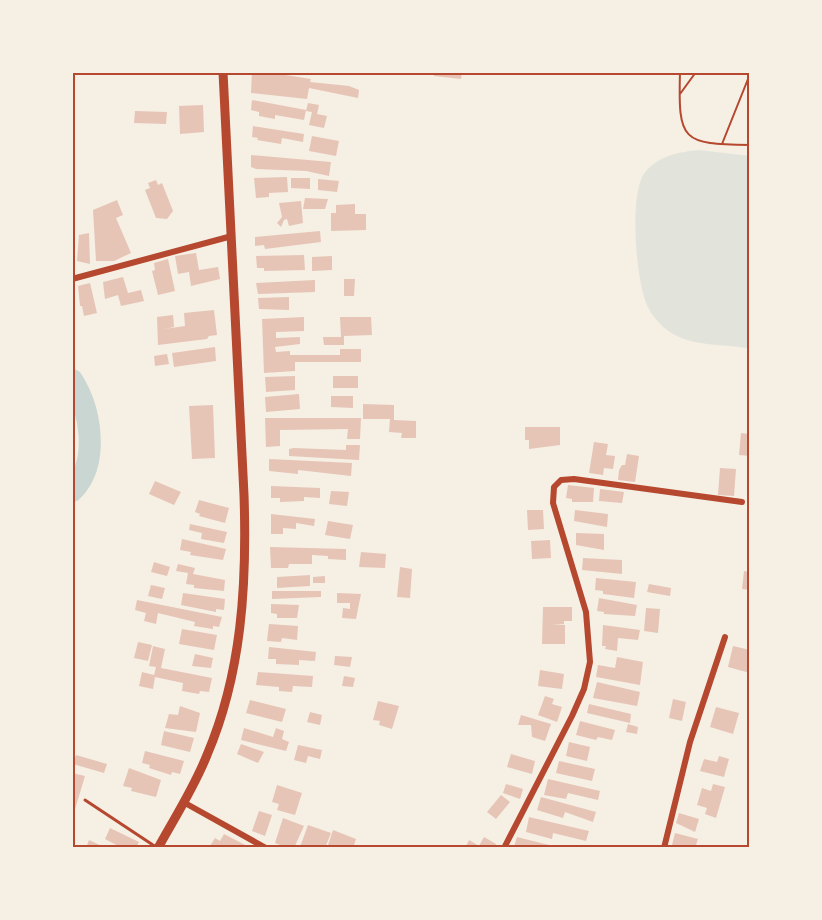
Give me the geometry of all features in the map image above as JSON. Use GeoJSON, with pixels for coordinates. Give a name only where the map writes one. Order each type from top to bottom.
{"type":"FeatureCollection","features":[{"type":"Feature","properties":{"kind":"main road"},"geometry":{"type":"LineString","coordinates":[[158,848],[185,803],[207,755],[226,700],[243,609],[245,519],[233,236],[223,72]]}},
{"type":"Feature","properties":{"kind":"street"},"geometry":{"type":"LineString","coordinates":[[72,279],[168,251],[233,236]]}},
{"type":"Feature","properties":{"kind":"street"},"geometry":{"type":"LineString","coordinates":[[504,848],[572,716],[584,689],[590,662],[589,625],[584,602],[553,503],[556,484],[561,480],[574,479],[742,502]]}},
{"type":"Feature","properties":{"kind":"street"},"geometry":{"type":"LineString","coordinates":[[664,848],[690,742],[725,637]]}},
{"type":"Feature","properties":{"kind":"street"},"geometry":{"type":"LineString","coordinates":[[185,803],[266,848]]}},
{"type":"Feature","properties":{"kind":"lane"},"geometry":{"type":"LineString","coordinates":[[86,800],[158,848]]}},
{"type":"Feature","properties":{"kind":"path"},"geometry":{"type":"LineString","coordinates":[[680,72],[682,119],[690,137],[705,145],[750,145]]}},
{"type":"Feature","properties":{"kind":"path"},"geometry":{"type":"LineString","coordinates":[[680,95],[696,72]]}},
{"type":"Feature","properties":{"kind":"path"},"geometry":{"type":"LineString","coordinates":[[721,145],[750,74]]}},
{"type":"Feature","properties":{"kind":"shaded area"},"geometry":{"type":"Polygon","coordinates":[[[699,150],[750,156],[750,349],[699,343],[679,337],[657,320],[649,309],[643,293],[636,237],[637,197],[640,182],[646,171],[658,161],[677,153],[699,150]]]}},
{"type":"Feature","properties":{"kind":"building"},"geometry":{"type":"Polygon","coordinates":[[[252,72],[280,72],[279,74],[311,79],[310,82],[349,86],[359,90],[358,98],[309,88],[307,99],[251,93],[252,72]]]}},
{"type":"Feature","properties":{"kind":"building"},"geometry":{"type":"Polygon","coordinates":[[[435,72],[462,72],[461,79],[434,76],[435,72]]]}},
{"type":"Feature","properties":{"kind":"building"},"geometry":{"type":"Polygon","coordinates":[[[252,100],[306,110],[304,120],[275,115],[275,119],[259,116],[259,112],[251,110],[252,100]]]}},
{"type":"Feature","properties":{"kind":"building"},"geometry":{"type":"Polygon","coordinates":[[[308,103],[319,105],[317,114],[327,116],[324,128],[309,125],[312,112],[306,111],[308,103]]]}},
{"type":"Feature","properties":{"kind":"building"},"geometry":{"type":"Polygon","coordinates":[[[203,105],[204,132],[180,134],[179,106],[203,105]]]}},
{"type":"Feature","properties":{"kind":"building"},"geometry":{"type":"Polygon","coordinates":[[[135,111],[167,112],[166,124],[134,123],[135,111]]]}},
{"type":"Feature","properties":{"kind":"building"},"geometry":{"type":"Polygon","coordinates":[[[253,126],[304,134],[303,142],[282,138],[281,144],[257,140],[258,138],[252,137],[253,126]]]}},
{"type":"Feature","properties":{"kind":"building"},"geometry":{"type":"Polygon","coordinates":[[[312,136],[339,141],[336,156],[309,151],[312,136]]]}},
{"type":"Feature","properties":{"kind":"building"},"geometry":{"type":"Polygon","coordinates":[[[251,155],[331,162],[329,176],[306,171],[256,169],[251,167],[251,155]]]}},
{"type":"Feature","properties":{"kind":"building"},"geometry":{"type":"Polygon","coordinates":[[[287,177],[288,192],[269,193],[269,197],[256,198],[254,178],[287,177]]]}},
{"type":"Feature","properties":{"kind":"building"},"geometry":{"type":"Polygon","coordinates":[[[291,178],[310,178],[310,189],[291,188],[291,178]]]}},
{"type":"Feature","properties":{"kind":"building"},"geometry":{"type":"Polygon","coordinates":[[[318,179],[339,181],[337,192],[318,190],[318,179]]]}},
{"type":"Feature","properties":{"kind":"building"},"geometry":{"type":"Polygon","coordinates":[[[156,180],[158,185],[162,183],[173,211],[167,219],[156,218],[145,190],[150,188],[148,183],[156,180]]]}},
{"type":"Feature","properties":{"kind":"building"},"geometry":{"type":"Polygon","coordinates":[[[305,198],[328,199],[325,209],[303,209],[305,198]]]}},
{"type":"Feature","properties":{"kind":"building"},"geometry":{"type":"Polygon","coordinates":[[[117,200],[123,215],[116,218],[131,253],[114,261],[96,261],[93,210],[117,200]]]}},
{"type":"Feature","properties":{"kind":"building"},"geometry":{"type":"Polygon","coordinates":[[[301,201],[303,223],[289,226],[287,219],[281,227],[277,223],[282,217],[279,203],[301,201]]]}},
{"type":"Feature","properties":{"kind":"building"},"geometry":{"type":"Polygon","coordinates":[[[355,204],[355,214],[366,214],[366,230],[331,231],[331,213],[336,213],[336,205],[355,204]]]}},
{"type":"Feature","properties":{"kind":"building"},"geometry":{"type":"Polygon","coordinates":[[[320,231],[321,242],[265,249],[264,245],[255,246],[255,237],[320,231]]]}},
{"type":"Feature","properties":{"kind":"building"},"geometry":{"type":"Polygon","coordinates":[[[89,233],[90,264],[77,261],[79,235],[89,233]]]}},
{"type":"Feature","properties":{"kind":"building"},"geometry":{"type":"Polygon","coordinates":[[[196,253],[199,270],[218,267],[220,279],[191,286],[189,272],[178,274],[175,256],[196,253]]]}},
{"type":"Feature","properties":{"kind":"building"},"geometry":{"type":"Polygon","coordinates":[[[304,255],[305,270],[264,271],[264,268],[257,268],[256,256],[304,255]]]}},
{"type":"Feature","properties":{"kind":"building"},"geometry":{"type":"Polygon","coordinates":[[[332,256],[332,270],[312,271],[312,257],[332,256]]]}},
{"type":"Feature","properties":{"kind":"building"},"geometry":{"type":"Polygon","coordinates":[[[168,259],[175,291],[158,295],[152,271],[155,270],[154,263],[168,259]]]}},
{"type":"Feature","properties":{"kind":"building"},"geometry":{"type":"Polygon","coordinates":[[[123,277],[128,293],[141,290],[144,301],[121,306],[118,295],[105,299],[103,282],[123,277]]]}},
{"type":"Feature","properties":{"kind":"building"},"geometry":{"type":"Polygon","coordinates":[[[344,279],[355,279],[354,296],[344,296],[344,279]]]}},
{"type":"Feature","properties":{"kind":"building"},"geometry":{"type":"Polygon","coordinates":[[[315,280],[315,292],[258,294],[256,283],[315,280]]]}},
{"type":"Feature","properties":{"kind":"building"},"geometry":{"type":"Polygon","coordinates":[[[90,283],[97,313],[84,316],[82,306],[80,306],[78,286],[90,283]]]}},
{"type":"Feature","properties":{"kind":"building"},"geometry":{"type":"Polygon","coordinates":[[[289,297],[289,310],[259,309],[258,298],[289,297]]]}},
{"type":"Feature","properties":{"kind":"building"},"geometry":{"type":"Polygon","coordinates":[[[214,310],[217,335],[209,336],[207,339],[158,345],[157,317],[173,315],[174,327],[164,329],[185,326],[184,313],[214,310]]]}},
{"type":"Feature","properties":{"kind":"building"},"geometry":{"type":"Polygon","coordinates":[[[304,317],[304,331],[276,332],[276,338],[300,337],[300,344],[275,347],[276,352],[290,351],[290,355],[340,355],[340,349],[361,349],[361,362],[295,362],[295,371],[264,373],[262,319],[304,317]]]}},
{"type":"Feature","properties":{"kind":"building"},"geometry":{"type":"Polygon","coordinates":[[[340,317],[371,317],[372,335],[344,336],[344,345],[324,345],[323,337],[341,337],[340,317]]]}},
{"type":"Feature","properties":{"kind":"building"},"geometry":{"type":"Polygon","coordinates":[[[215,347],[216,361],[174,367],[172,353],[215,347]]]}},
{"type":"Feature","properties":{"kind":"building"},"geometry":{"type":"Polygon","coordinates":[[[167,354],[169,364],[155,366],[154,356],[167,354]]]}},
{"type":"Feature","properties":{"kind":"building"},"geometry":{"type":"Polygon","coordinates":[[[295,376],[295,390],[266,392],[265,377],[295,376]]]}},
{"type":"Feature","properties":{"kind":"building"},"geometry":{"type":"Polygon","coordinates":[[[333,376],[358,376],[358,388],[333,388],[333,376]]]}},
{"type":"Feature","properties":{"kind":"building"},"geometry":{"type":"Polygon","coordinates":[[[299,394],[300,409],[266,412],[265,397],[299,394]]]}},
{"type":"Feature","properties":{"kind":"building"},"geometry":{"type":"Polygon","coordinates":[[[331,396],[353,396],[353,408],[331,407],[331,396]]]}},
{"type":"Feature","properties":{"kind":"building"},"geometry":{"type":"Polygon","coordinates":[[[363,404],[394,405],[394,420],[416,421],[416,438],[401,438],[402,433],[389,432],[390,419],[363,419],[363,404]]]}},
{"type":"Feature","properties":{"kind":"building"},"geometry":{"type":"Polygon","coordinates":[[[213,405],[215,458],[192,459],[189,406],[213,405]]]}},
{"type":"Feature","properties":{"kind":"building"},"geometry":{"type":"Polygon","coordinates":[[[265,418],[361,418],[360,439],[347,439],[348,429],[280,430],[280,446],[266,447],[265,418]]]}},
{"type":"Feature","properties":{"kind":"building"},"geometry":{"type":"Polygon","coordinates":[[[525,427],[560,427],[560,445],[529,449],[529,440],[525,440],[525,427]]]}},
{"type":"Feature","properties":{"kind":"building"},"geometry":{"type":"Polygon","coordinates":[[[741,433],[750,434],[750,456],[739,455],[741,433]]]}},
{"type":"Feature","properties":{"kind":"building"},"geometry":{"type":"Polygon","coordinates":[[[594,442],[608,444],[606,455],[615,456],[613,469],[604,468],[603,475],[589,473],[594,442]]]}},
{"type":"Feature","properties":{"kind":"building"},"geometry":{"type":"Polygon","coordinates":[[[346,445],[360,445],[359,460],[289,456],[289,449],[294,448],[346,450],[346,445]]]}},
{"type":"Feature","properties":{"kind":"building"},"geometry":{"type":"Polygon","coordinates":[[[627,454],[639,456],[635,482],[618,480],[619,470],[622,465],[625,465],[627,454]]]}},
{"type":"Feature","properties":{"kind":"building"},"geometry":{"type":"Polygon","coordinates":[[[269,459],[352,463],[351,476],[298,470],[298,474],[269,471],[269,459]]]}},
{"type":"Feature","properties":{"kind":"building"},"geometry":{"type":"Polygon","coordinates":[[[720,468],[736,469],[734,496],[718,495],[720,468]]]}},
{"type":"Feature","properties":{"kind":"building"},"geometry":{"type":"Polygon","coordinates":[[[155,481],[181,492],[174,505],[149,494],[155,481]]]}},
{"type":"Feature","properties":{"kind":"building"},"geometry":{"type":"Polygon","coordinates":[[[568,485],[594,488],[593,502],[572,502],[572,499],[566,498],[568,485]]]}},
{"type":"Feature","properties":{"kind":"building"},"geometry":{"type":"Polygon","coordinates":[[[271,486],[320,488],[320,498],[304,497],[304,501],[280,502],[280,498],[271,498],[271,486]]]}},
{"type":"Feature","properties":{"kind":"building"},"geometry":{"type":"Polygon","coordinates":[[[600,489],[624,492],[622,503],[599,501],[600,489]]]}},
{"type":"Feature","properties":{"kind":"building"},"geometry":{"type":"Polygon","coordinates":[[[331,491],[349,492],[347,506],[329,504],[331,491]]]}},
{"type":"Feature","properties":{"kind":"building"},"geometry":{"type":"Polygon","coordinates":[[[199,500],[229,508],[225,523],[199,516],[200,514],[195,512],[199,500]]]}},
{"type":"Feature","properties":{"kind":"building"},"geometry":{"type":"Polygon","coordinates":[[[527,510],[543,510],[544,529],[528,530],[527,510]]]}},
{"type":"Feature","properties":{"kind":"building"},"geometry":{"type":"Polygon","coordinates":[[[575,510],[608,514],[607,527],[574,521],[575,510]]]}},
{"type":"Feature","properties":{"kind":"building"},"geometry":{"type":"Polygon","coordinates":[[[271,514],[315,519],[314,526],[296,523],[296,529],[283,528],[283,534],[271,534],[271,514]]]}},
{"type":"Feature","properties":{"kind":"building"},"geometry":{"type":"Polygon","coordinates":[[[328,521],[353,525],[350,539],[325,535],[328,521]]]}},
{"type":"Feature","properties":{"kind":"building"},"geometry":{"type":"Polygon","coordinates":[[[190,524],[227,532],[224,543],[201,539],[202,533],[189,530],[190,524]]]}},
{"type":"Feature","properties":{"kind":"building"},"geometry":{"type":"Polygon","coordinates":[[[576,533],[604,534],[604,550],[576,545],[576,533]]]}},
{"type":"Feature","properties":{"kind":"building"},"geometry":{"type":"Polygon","coordinates":[[[182,539],[226,549],[223,560],[190,555],[191,552],[180,550],[182,539]]]}},
{"type":"Feature","properties":{"kind":"building"},"geometry":{"type":"Polygon","coordinates":[[[550,540],[551,558],[532,559],[531,541],[550,540]]]}},
{"type":"Feature","properties":{"kind":"building"},"geometry":{"type":"Polygon","coordinates":[[[270,547],[346,549],[346,560],[312,555],[312,564],[289,564],[288,568],[271,568],[270,547]]]}},
{"type":"Feature","properties":{"kind":"building"},"geometry":{"type":"Polygon","coordinates":[[[361,552],[386,554],[385,568],[359,567],[361,552]]]}},
{"type":"Feature","properties":{"kind":"building"},"geometry":{"type":"Polygon","coordinates":[[[583,558],[622,560],[622,574],[582,570],[583,558]]]}},
{"type":"Feature","properties":{"kind":"building"},"geometry":{"type":"Polygon","coordinates":[[[154,562],[170,567],[167,576],[151,572],[154,562]]]}},
{"type":"Feature","properties":{"kind":"building"},"geometry":{"type":"Polygon","coordinates":[[[178,564],[195,568],[193,574],[225,580],[224,591],[194,588],[194,585],[186,584],[188,573],[176,571],[178,564]]]}},
{"type":"Feature","properties":{"kind":"building"},"geometry":{"type":"Polygon","coordinates":[[[400,567],[412,569],[410,598],[397,597],[400,567]]]}},
{"type":"Feature","properties":{"kind":"building"},"geometry":{"type":"Polygon","coordinates":[[[744,571],[750,572],[750,590],[742,589],[744,571]]]}},
{"type":"Feature","properties":{"kind":"building"},"geometry":{"type":"Polygon","coordinates":[[[310,575],[310,586],[277,588],[277,577],[310,575]]]}},
{"type":"Feature","properties":{"kind":"building"},"geometry":{"type":"Polygon","coordinates":[[[325,576],[325,583],[313,583],[313,577],[325,576]]]}},
{"type":"Feature","properties":{"kind":"building"},"geometry":{"type":"Polygon","coordinates":[[[596,578],[636,582],[634,598],[603,594],[603,591],[595,590],[596,578]]]}},
{"type":"Feature","properties":{"kind":"building"},"geometry":{"type":"Polygon","coordinates":[[[649,584],[671,588],[670,596],[647,592],[649,584]]]}},
{"type":"Feature","properties":{"kind":"building"},"geometry":{"type":"Polygon","coordinates":[[[151,585],[165,588],[162,599],[148,596],[151,585]]]}},
{"type":"Feature","properties":{"kind":"building"},"geometry":{"type":"Polygon","coordinates":[[[272,591],[321,591],[321,597],[272,599],[272,591]]]}},
{"type":"Feature","properties":{"kind":"building"},"geometry":{"type":"Polygon","coordinates":[[[183,593],[225,599],[224,610],[216,609],[216,612],[181,605],[183,593]]]}},
{"type":"Feature","properties":{"kind":"building"},"geometry":{"type":"Polygon","coordinates":[[[337,593],[361,594],[356,619],[342,618],[343,608],[350,609],[350,603],[337,603],[337,593]]]}},
{"type":"Feature","properties":{"kind":"building"},"geometry":{"type":"Polygon","coordinates":[[[599,598],[637,605],[635,616],[604,614],[604,612],[597,611],[599,598]]]}},
{"type":"Feature","properties":{"kind":"building"},"geometry":{"type":"Polygon","coordinates":[[[137,600],[222,617],[219,627],[213,626],[213,629],[194,626],[195,622],[158,613],[156,624],[144,621],[146,613],[135,610],[137,600]]]}},
{"type":"Feature","properties":{"kind":"building"},"geometry":{"type":"Polygon","coordinates":[[[271,604],[299,605],[297,618],[277,618],[277,614],[271,613],[271,604]]]}},
{"type":"Feature","properties":{"kind":"building"},"geometry":{"type":"Polygon","coordinates":[[[543,607],[572,607],[572,621],[552,624],[565,625],[565,644],[542,644],[543,607]]]}},
{"type":"Feature","properties":{"kind":"building"},"geometry":{"type":"Polygon","coordinates":[[[646,608],[660,609],[658,633],[644,631],[646,608]]]}},
{"type":"Feature","properties":{"kind":"building"},"geometry":{"type":"Polygon","coordinates":[[[269,624],[298,626],[297,640],[282,638],[281,642],[267,641],[269,624]]]}},
{"type":"Feature","properties":{"kind":"building"},"geometry":{"type":"Polygon","coordinates":[[[603,625],[640,630],[638,640],[618,638],[617,651],[605,649],[606,646],[602,646],[603,625]]]}},
{"type":"Feature","properties":{"kind":"building"},"geometry":{"type":"Polygon","coordinates":[[[182,629],[217,635],[214,650],[179,644],[182,629]]]}},
{"type":"Feature","properties":{"kind":"building"},"geometry":{"type":"Polygon","coordinates":[[[138,642],[152,645],[148,661],[134,658],[138,642]]]}},
{"type":"Feature","properties":{"kind":"building"},"geometry":{"type":"Polygon","coordinates":[[[153,646],[165,649],[161,668],[212,678],[209,692],[200,691],[199,694],[182,691],[183,683],[155,677],[153,689],[139,686],[142,672],[154,675],[156,667],[149,666],[153,646]]]}},
{"type":"Feature","properties":{"kind":"building"},"geometry":{"type":"Polygon","coordinates":[[[733,646],[750,650],[750,673],[728,667],[733,646]]]}},
{"type":"Feature","properties":{"kind":"building"},"geometry":{"type":"Polygon","coordinates":[[[269,647],[316,652],[315,661],[299,660],[299,665],[276,664],[276,659],[268,659],[269,647]]]}},
{"type":"Feature","properties":{"kind":"building"},"geometry":{"type":"Polygon","coordinates":[[[195,654],[213,658],[211,668],[192,666],[195,654]]]}},
{"type":"Feature","properties":{"kind":"building"},"geometry":{"type":"Polygon","coordinates":[[[335,656],[352,657],[350,667],[334,665],[335,656]]]}},
{"type":"Feature","properties":{"kind":"building"},"geometry":{"type":"Polygon","coordinates":[[[617,657],[643,662],[640,685],[596,677],[598,665],[615,668],[617,657]]]}},
{"type":"Feature","properties":{"kind":"building"},"geometry":{"type":"Polygon","coordinates":[[[540,670],[564,674],[562,689],[538,686],[540,670]]]}},
{"type":"Feature","properties":{"kind":"building"},"geometry":{"type":"Polygon","coordinates":[[[258,672],[313,676],[312,687],[293,686],[292,692],[279,691],[279,687],[256,685],[258,672]]]}},
{"type":"Feature","properties":{"kind":"building"},"geometry":{"type":"Polygon","coordinates":[[[344,676],[355,678],[353,687],[342,686],[344,676]]]}},
{"type":"Feature","properties":{"kind":"building"},"geometry":{"type":"Polygon","coordinates":[[[597,682],[640,692],[637,706],[593,698],[597,682]]]}},
{"type":"Feature","properties":{"kind":"building"},"geometry":{"type":"Polygon","coordinates":[[[545,696],[554,699],[552,704],[562,707],[557,722],[538,715],[545,696]]]}},
{"type":"Feature","properties":{"kind":"building"},"geometry":{"type":"Polygon","coordinates":[[[673,699],[686,702],[682,721],[669,718],[673,699]]]}},
{"type":"Feature","properties":{"kind":"building"},"geometry":{"type":"Polygon","coordinates":[[[250,700],[286,709],[282,722],[246,713],[250,700]]]}},
{"type":"Feature","properties":{"kind":"building"},"geometry":{"type":"Polygon","coordinates":[[[378,701],[399,706],[392,729],[379,725],[380,721],[373,720],[378,701]]]}},
{"type":"Feature","properties":{"kind":"building"},"geometry":{"type":"Polygon","coordinates":[[[589,704],[631,714],[630,723],[587,713],[589,704]]]}},
{"type":"Feature","properties":{"kind":"building"},"geometry":{"type":"Polygon","coordinates":[[[180,706],[200,713],[196,732],[165,728],[169,714],[178,715],[180,706]]]}},
{"type":"Feature","properties":{"kind":"building"},"geometry":{"type":"Polygon","coordinates":[[[716,707],[739,713],[733,734],[710,727],[716,707]]]}},
{"type":"Feature","properties":{"kind":"building"},"geometry":{"type":"Polygon","coordinates":[[[310,712],[322,715],[320,725],[307,722],[310,712]]]}},
{"type":"Feature","properties":{"kind":"building"},"geometry":{"type":"Polygon","coordinates":[[[521,715],[551,724],[545,741],[532,737],[531,725],[518,725],[521,715]]]}},
{"type":"Feature","properties":{"kind":"building"},"geometry":{"type":"Polygon","coordinates":[[[580,721],[615,730],[612,740],[598,737],[596,740],[576,735],[580,721]]]}},
{"type":"Feature","properties":{"kind":"building"},"geometry":{"type":"Polygon","coordinates":[[[628,724],[638,727],[637,734],[626,732],[628,724]]]}},
{"type":"Feature","properties":{"kind":"building"},"geometry":{"type":"Polygon","coordinates":[[[244,728],[273,737],[276,728],[284,731],[282,739],[289,742],[286,751],[241,740],[244,728]]]}},
{"type":"Feature","properties":{"kind":"building"},"geometry":{"type":"Polygon","coordinates":[[[164,731],[194,738],[190,752],[161,745],[164,731]]]}},
{"type":"Feature","properties":{"kind":"building"},"geometry":{"type":"Polygon","coordinates":[[[569,742],[590,747],[587,761],[566,756],[569,742]]]}},
{"type":"Feature","properties":{"kind":"building"},"geometry":{"type":"Polygon","coordinates":[[[241,744],[264,752],[258,763],[237,754],[241,744]]]}},
{"type":"Feature","properties":{"kind":"building"},"geometry":{"type":"Polygon","coordinates":[[[298,745],[322,750],[320,759],[308,756],[306,763],[294,760],[298,745]]]}},
{"type":"Feature","properties":{"kind":"building"},"geometry":{"type":"Polygon","coordinates":[[[145,751],[184,761],[180,774],[172,772],[171,775],[149,768],[150,765],[142,763],[145,751]]]}},
{"type":"Feature","properties":{"kind":"building"},"geometry":{"type":"Polygon","coordinates":[[[511,754],[535,761],[532,774],[507,767],[511,754]]]}},
{"type":"Feature","properties":{"kind":"building"},"geometry":{"type":"Polygon","coordinates":[[[76,755],[107,764],[104,773],[73,764],[76,755]]]}},
{"type":"Feature","properties":{"kind":"building"},"geometry":{"type":"Polygon","coordinates":[[[719,756],[729,759],[724,777],[700,771],[704,759],[717,762],[719,756]]]}},
{"type":"Feature","properties":{"kind":"building"},"geometry":{"type":"Polygon","coordinates":[[[559,761],[595,769],[592,781],[556,773],[559,761]]]}},
{"type":"Feature","properties":{"kind":"building"},"geometry":{"type":"Polygon","coordinates":[[[129,768],[161,780],[156,797],[131,791],[132,788],[123,786],[129,768]]]}},
{"type":"Feature","properties":{"kind":"building"},"geometry":{"type":"Polygon","coordinates":[[[72,773],[85,776],[73,816],[72,816],[72,773]]]}},
{"type":"Feature","properties":{"kind":"building"},"geometry":{"type":"Polygon","coordinates":[[[548,779],[600,791],[598,800],[568,793],[566,799],[544,795],[548,779]]]}},
{"type":"Feature","properties":{"kind":"building"},"geometry":{"type":"Polygon","coordinates":[[[506,784],[523,789],[520,799],[503,793],[506,784]]]}},
{"type":"Feature","properties":{"kind":"building"},"geometry":{"type":"Polygon","coordinates":[[[713,784],[725,787],[716,818],[705,814],[707,808],[697,805],[702,788],[711,791],[713,784]]]}},
{"type":"Feature","properties":{"kind":"building"},"geometry":{"type":"Polygon","coordinates":[[[277,785],[302,793],[295,815],[277,810],[279,804],[272,802],[277,785]]]}},
{"type":"Feature","properties":{"kind":"building"},"geometry":{"type":"Polygon","coordinates":[[[501,795],[510,802],[496,819],[487,812],[501,795]]]}},
{"type":"Feature","properties":{"kind":"building"},"geometry":{"type":"Polygon","coordinates":[[[541,797],[596,812],[593,822],[565,812],[563,818],[537,810],[541,797]]]}},
{"type":"Feature","properties":{"kind":"building"},"geometry":{"type":"Polygon","coordinates":[[[259,811],[272,815],[265,836],[252,831],[259,811]]]}},
{"type":"Feature","properties":{"kind":"building"},"geometry":{"type":"Polygon","coordinates":[[[679,813],[699,819],[695,832],[676,823],[679,813]]]}},
{"type":"Feature","properties":{"kind":"building"},"geometry":{"type":"Polygon","coordinates":[[[529,817],[589,831],[586,841],[553,833],[552,839],[526,832],[529,817]]]}},
{"type":"Feature","properties":{"kind":"building"},"geometry":{"type":"Polygon","coordinates":[[[283,818],[304,826],[294,848],[278,848],[280,845],[275,843],[283,818]]]}},
{"type":"Feature","properties":{"kind":"building"},"geometry":{"type":"Polygon","coordinates":[[[308,825],[331,833],[325,848],[300,847],[308,825]]]}},
{"type":"Feature","properties":{"kind":"building"},"geometry":{"type":"Polygon","coordinates":[[[110,828],[139,842],[136,848],[122,848],[105,839],[110,828]]]}},
{"type":"Feature","properties":{"kind":"building"},"geometry":{"type":"Polygon","coordinates":[[[333,830],[356,839],[353,848],[327,848],[333,830]]]}},
{"type":"Feature","properties":{"kind":"building"},"geometry":{"type":"Polygon","coordinates":[[[675,833],[698,839],[695,848],[672,845],[675,833]]]}},
{"type":"Feature","properties":{"kind":"building"},"geometry":{"type":"Polygon","coordinates":[[[224,834],[251,848],[210,846],[215,838],[220,841],[224,834]]]}},
{"type":"Feature","properties":{"kind":"building"},"geometry":{"type":"Polygon","coordinates":[[[484,837],[496,844],[494,848],[465,848],[469,840],[479,846],[484,837]]]}},
{"type":"Feature","properties":{"kind":"building"},"geometry":{"type":"Polygon","coordinates":[[[517,837],[557,847],[557,848],[514,847],[517,837]]]}},
{"type":"Feature","properties":{"kind":"building"},"geometry":{"type":"Polygon","coordinates":[[[89,840],[106,848],[86,848],[89,840]]]}},
{"type":"Feature","properties":{"kind":"waterway"},"geometry":{"type":"LineString","coordinates":[[72,380],[84,406],[90,436],[86,466],[81,479],[72,491]]}}]}
